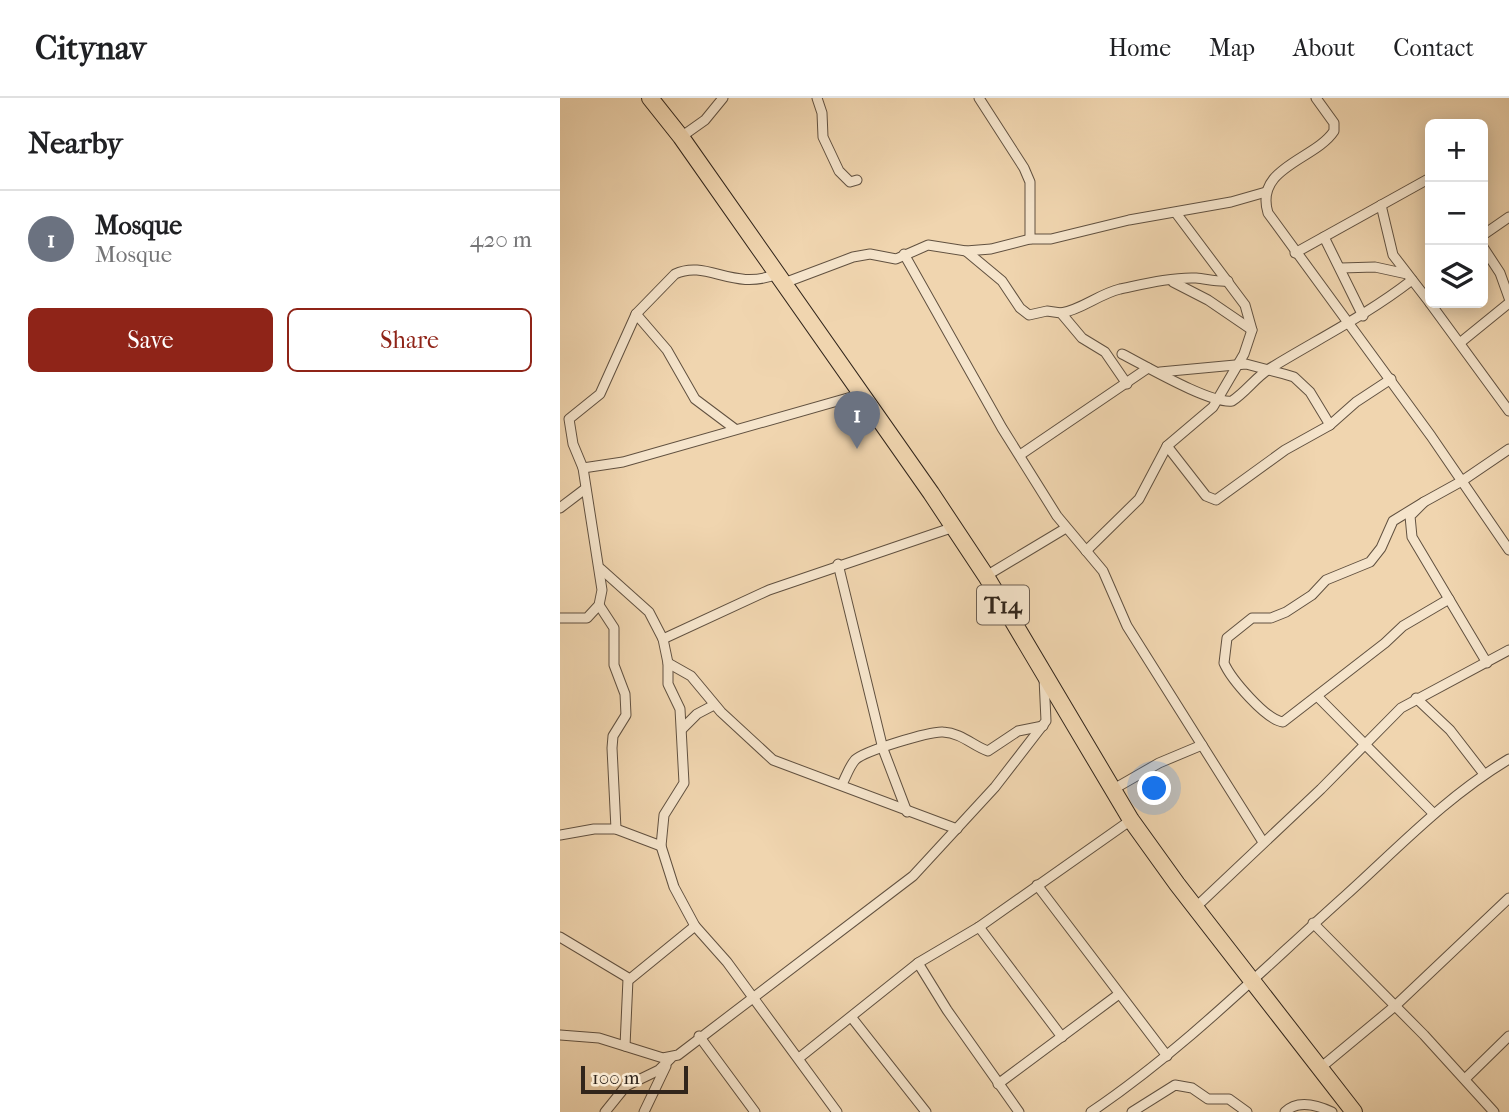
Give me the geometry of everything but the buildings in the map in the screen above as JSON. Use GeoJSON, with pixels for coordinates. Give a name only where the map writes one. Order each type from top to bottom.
{"type":"FeatureCollection","features":[{"type":"Feature","properties":{"kind":"highway","name":"T14"},"geometry":{"type":"LineString","coordinates":[[650,98],[681,137],[781,278],[954,527],[1131,820],[1354,1112]]}},
{"type":"Feature","properties":{"kind":"street"},"geometry":{"type":"LineString","coordinates":[[681,137],[705,120],[723,98]]}},
{"type":"Feature","properties":{"kind":"street"},"geometry":{"type":"LineString","coordinates":[[816,98],[826,144],[843,176],[850,181],[857,180]]}},
{"type":"Feature","properties":{"kind":"street"},"geometry":{"type":"LineString","coordinates":[[979,98],[1024,168],[1030,182],[1030,239]]}},
{"type":"Feature","properties":{"kind":"street"},"geometry":{"type":"LineString","coordinates":[[1316,98],[1334,122],[1334,131],[1320,145],[1280,171],[1266,192],[1268,213],[1295,253],[1391,379],[1509,550]]}},
{"type":"Feature","properties":{"kind":"street"},"geometry":{"type":"LineString","coordinates":[[1295,253],[1425,181]]}},
{"type":"Feature","properties":{"kind":"street"},"geometry":{"type":"LineString","coordinates":[[560,618],[581,620],[594,612],[603,590],[583,468],[565,421],[600,394],[636,314],[667,280],[683,270],[701,271],[751,282],[781,278],[870,254],[896,259],[928,245],[966,251],[991,249],[1030,239],[1051,239],[1266,192]]}},
{"type":"Feature","properties":{"kind":"street"},"geometry":{"type":"LineString","coordinates":[[1381,205],[1388,243],[1425,297]]}},
{"type":"Feature","properties":{"kind":"street"},"geometry":{"type":"LineString","coordinates":[[1086,551],[1139,499],[1167,446],[1202,420],[1219,400],[1247,348],[1252,330],[1245,305],[1176,213]]}},
{"type":"Feature","properties":{"kind":"street"},"geometry":{"type":"LineString","coordinates":[[1488,232],[1509,217]]}},
{"type":"Feature","properties":{"kind":"street"},"geometry":{"type":"LineString","coordinates":[[1324,237],[1363,316]]}},
{"type":"Feature","properties":{"kind":"street"},"geometry":{"type":"LineString","coordinates":[[966,251],[1002,281],[1020,308],[1029,315],[1074,310],[1084,303],[1117,290],[1189,278],[1228,281]]}},
{"type":"Feature","properties":{"kind":"street"},"geometry":{"type":"LineString","coordinates":[[904,254],[964,363],[1020,455],[1066,528],[1103,570],[1121,615],[1263,842]]}},
{"type":"Feature","properties":{"kind":"street"},"geometry":{"type":"LineString","coordinates":[[1488,255],[1500,273],[1509,298]]}},
{"type":"Feature","properties":{"kind":"street"},"geometry":{"type":"LineString","coordinates":[[1341,268],[1375,267],[1409,277]]}},
{"type":"Feature","properties":{"kind":"street"},"geometry":{"type":"LineString","coordinates":[[1122,354],[1219,400],[1232,401],[1261,369],[1307,348],[1326,333],[1363,316],[1409,277]]}},
{"type":"Feature","properties":{"kind":"street"},"geometry":{"type":"LineString","coordinates":[[1171,281],[1208,300],[1252,330]]}},
{"type":"Feature","properties":{"kind":"street"},"geometry":{"type":"LineString","coordinates":[[1461,342],[1509,303]]}},
{"type":"Feature","properties":{"kind":"street"},"geometry":{"type":"LineString","coordinates":[[1434,308],[1506,397],[1509,411]]}},
{"type":"Feature","properties":{"kind":"street"},"geometry":{"type":"LineString","coordinates":[[1060,313],[1082,338],[1105,352],[1126,384]]}},
{"type":"Feature","properties":{"kind":"street"},"geometry":{"type":"LineString","coordinates":[[636,314],[667,350],[695,399],[735,429]]}},
{"type":"Feature","properties":{"kind":"street"},"geometry":{"type":"LineString","coordinates":[[1247,348],[1261,369]]}},
{"type":"Feature","properties":{"kind":"street"},"geometry":{"type":"LineString","coordinates":[[1158,373],[1237,365],[1284,374],[1302,384],[1330,425]]}},
{"type":"Feature","properties":{"kind":"street"},"geometry":{"type":"LineString","coordinates":[[1020,455],[1053,429],[1148,368]]}},
{"type":"Feature","properties":{"kind":"street"},"geometry":{"type":"LineString","coordinates":[[1167,446],[1206,496],[1216,500],[1286,450],[1330,425],[1356,402],[1391,379]]}},
{"type":"Feature","properties":{"kind":"street"},"geometry":{"type":"LineString","coordinates":[[583,468],[623,462],[862,394]]}},
{"type":"Feature","properties":{"kind":"street"},"geometry":{"type":"LineString","coordinates":[[1449,599],[1403,626],[1288,721],[1272,719],[1227,670],[1224,652],[1227,638],[1252,618],[1271,618],[1286,612],[1311,595],[1326,580],[1370,562],[1393,521],[1462,481],[1509,449]]}},
{"type":"Feature","properties":{"kind":"street"},"geometry":{"type":"LineString","coordinates":[[560,508],[585,489]]}},
{"type":"Feature","properties":{"kind":"street"},"geometry":{"type":"LineString","coordinates":[[1424,502],[1410,516],[1412,537],[1488,663]]}},
{"type":"Feature","properties":{"kind":"street"},"geometry":{"type":"LineString","coordinates":[[663,639],[769,590],[838,564],[954,527]]}},
{"type":"Feature","properties":{"kind":"street"},"geometry":{"type":"LineString","coordinates":[[986,576],[1066,528]]}},
{"type":"Feature","properties":{"kind":"street"},"geometry":{"type":"LineString","coordinates":[[838,564],[883,749],[907,812]]}},
{"type":"Feature","properties":{"kind":"street"},"geometry":{"type":"LineString","coordinates":[[601,569],[649,612],[663,639],[668,663],[668,684],[680,709],[684,783],[664,815],[661,846],[674,887],[695,926],[754,998],[837,1112]]}},
{"type":"Feature","properties":{"kind":"street"},"geometry":{"type":"LineString","coordinates":[[599,605],[614,628],[614,665],[625,694],[626,715],[613,736],[612,748],[616,829]]}},
{"type":"Feature","properties":{"kind":"street"},"geometry":{"type":"LineString","coordinates":[[1196,907],[1391,717],[1416,698],[1509,650]]}},
{"type":"Feature","properties":{"kind":"street"},"geometry":{"type":"LineString","coordinates":[[668,663],[691,676],[764,755],[957,829]]}},
{"type":"Feature","properties":{"kind":"street"},"geometry":{"type":"LineString","coordinates":[[606,1112],[625,1086],[669,1062],[699,1036],[754,998],[913,876],[957,829],[1043,726],[1048,716],[1044,673]]}},
{"type":"Feature","properties":{"kind":"street"},"geometry":{"type":"LineString","coordinates":[[1318,697],[1433,813]]}},
{"type":"Feature","properties":{"kind":"street"},"geometry":{"type":"LineString","coordinates":[[1416,698],[1450,730],[1484,774]]}},
{"type":"Feature","properties":{"kind":"street"},"geometry":{"type":"LineString","coordinates":[[682,729],[697,714],[715,705]]}},
{"type":"Feature","properties":{"kind":"street"},"geometry":{"type":"LineString","coordinates":[[842,785],[855,761],[865,754],[939,732],[963,737],[988,751],[1018,731],[1043,726]]}},
{"type":"Feature","properties":{"kind":"street"},"geometry":{"type":"LineString","coordinates":[[1112,790],[1159,763],[1202,745]]}},
{"type":"Feature","properties":{"kind":"street"},"geometry":{"type":"LineString","coordinates":[[1091,1112],[1106,1108],[1254,982],[1313,923],[1433,813],[1484,774],[1509,759]]}},
{"type":"Feature","properties":{"kind":"street"},"geometry":{"type":"LineString","coordinates":[[799,1058],[918,963],[979,927],[1131,820]]}},
{"type":"Feature","properties":{"kind":"street"},"geometry":{"type":"LineString","coordinates":[[560,835],[594,829],[616,829],[661,846]]}},
{"type":"Feature","properties":{"kind":"street"},"geometry":{"type":"LineString","coordinates":[[1037,885],[1167,1056]]}},
{"type":"Feature","properties":{"kind":"street"},"geometry":{"type":"LineString","coordinates":[[1319,1069],[1395,1006],[1509,898]]}},
{"type":"Feature","properties":{"kind":"street"},"geometry":{"type":"LineString","coordinates":[[1313,923],[1494,1112]]}},
{"type":"Feature","properties":{"kind":"street"},"geometry":{"type":"LineString","coordinates":[[628,979],[637,976],[695,926]]}},
{"type":"Feature","properties":{"kind":"street"},"geometry":{"type":"LineString","coordinates":[[979,927],[1062,1037]]}},
{"type":"Feature","properties":{"kind":"street"},"geometry":{"type":"LineString","coordinates":[[560,937],[628,979]]}},
{"type":"Feature","properties":{"kind":"street"},"geometry":{"type":"LineString","coordinates":[[918,963],[1019,1112]]}},
{"type":"Feature","properties":{"kind":"street"},"geometry":{"type":"LineString","coordinates":[[625,1046],[628,979]]}},
{"type":"Feature","properties":{"kind":"street"},"geometry":{"type":"LineString","coordinates":[[998,1084],[1119,994]]}},
{"type":"Feature","properties":{"kind":"street"},"geometry":{"type":"LineString","coordinates":[[852,1018],[926,1112]]}},
{"type":"Feature","properties":{"kind":"street"},"geometry":{"type":"LineString","coordinates":[[560,1035],[599,1038],[669,1062]]}},
{"type":"Feature","properties":{"kind":"street"},"geometry":{"type":"LineString","coordinates":[[699,1036],[755,1112]]}},
{"type":"Feature","properties":{"kind":"street"},"geometry":{"type":"LineString","coordinates":[[1465,1079],[1509,1036]]}},
{"type":"Feature","properties":{"kind":"street"},"geometry":{"type":"LineString","coordinates":[[645,1112],[669,1062]]}},
{"type":"Feature","properties":{"kind":"street"},"geometry":{"type":"LineString","coordinates":[[1132,1112],[1171,1086],[1179,1085],[1192,1088],[1208,1098],[1229,1099],[1247,1112]]}},
{"type":"Feature","properties":{"kind":"street"},"geometry":{"type":"LineString","coordinates":[[1285,1112],[1292,1105],[1300,1104],[1313,1105],[1332,1112]]}},
{"type":"Feature","properties":{"kind":"place","name":"Mosque"},"geometry":{"type":"Point","coordinates":[857,449]}}]}
